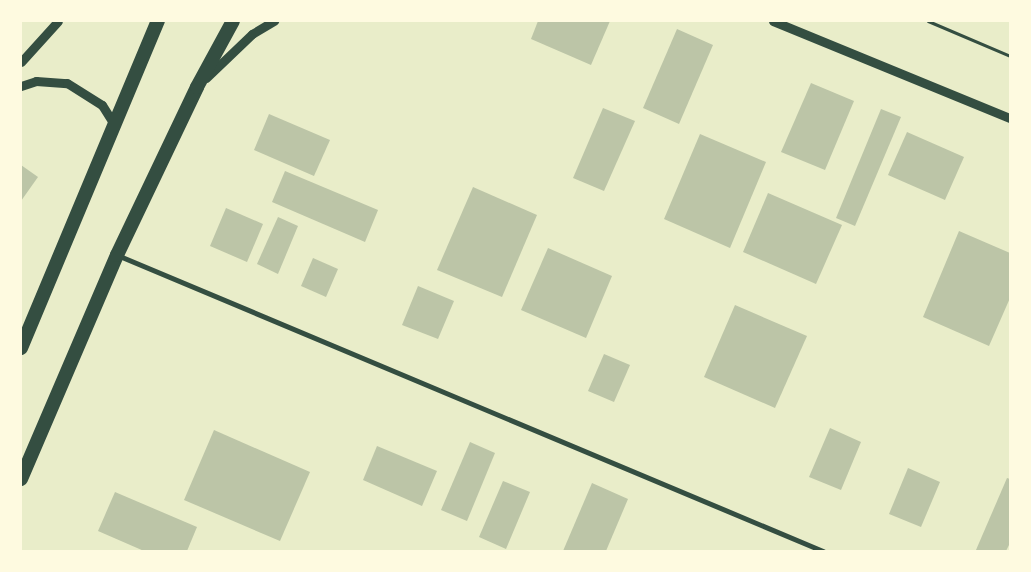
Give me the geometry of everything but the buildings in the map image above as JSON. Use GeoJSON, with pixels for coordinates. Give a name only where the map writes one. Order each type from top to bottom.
{"type":"FeatureCollection","features":[{"type":"Feature","properties":{"kind":"highway"},"geometry":{"type":"LineString","coordinates":[[21,348],[158,21]]}},
{"type":"Feature","properties":{"kind":"highway"},"geometry":{"type":"LineString","coordinates":[[21,479],[116,255],[197,87],[233,21]]}},
{"type":"Feature","properties":{"kind":"street"},"geometry":{"type":"LineString","coordinates":[[21,62],[58,21]]}},
{"type":"Feature","properties":{"kind":"street"},"geometry":{"type":"LineString","coordinates":[[197,87],[252,34],[274,21]]}},
{"type":"Feature","properties":{"kind":"street"},"geometry":{"type":"LineString","coordinates":[[773,21],[1010,118]]}},
{"type":"Feature","properties":{"kind":"street"},"geometry":{"type":"LineString","coordinates":[[21,86],[36,81],[67,83],[102,105],[115,126]]}},
{"type":"Feature","properties":{"kind":"street"},"geometry":{"type":"LineString","coordinates":[[116,255],[823,551]]}},
{"type":"Feature","properties":{"kind":"path"},"geometry":{"type":"LineString","coordinates":[[928,21],[1010,56]]}}]}
